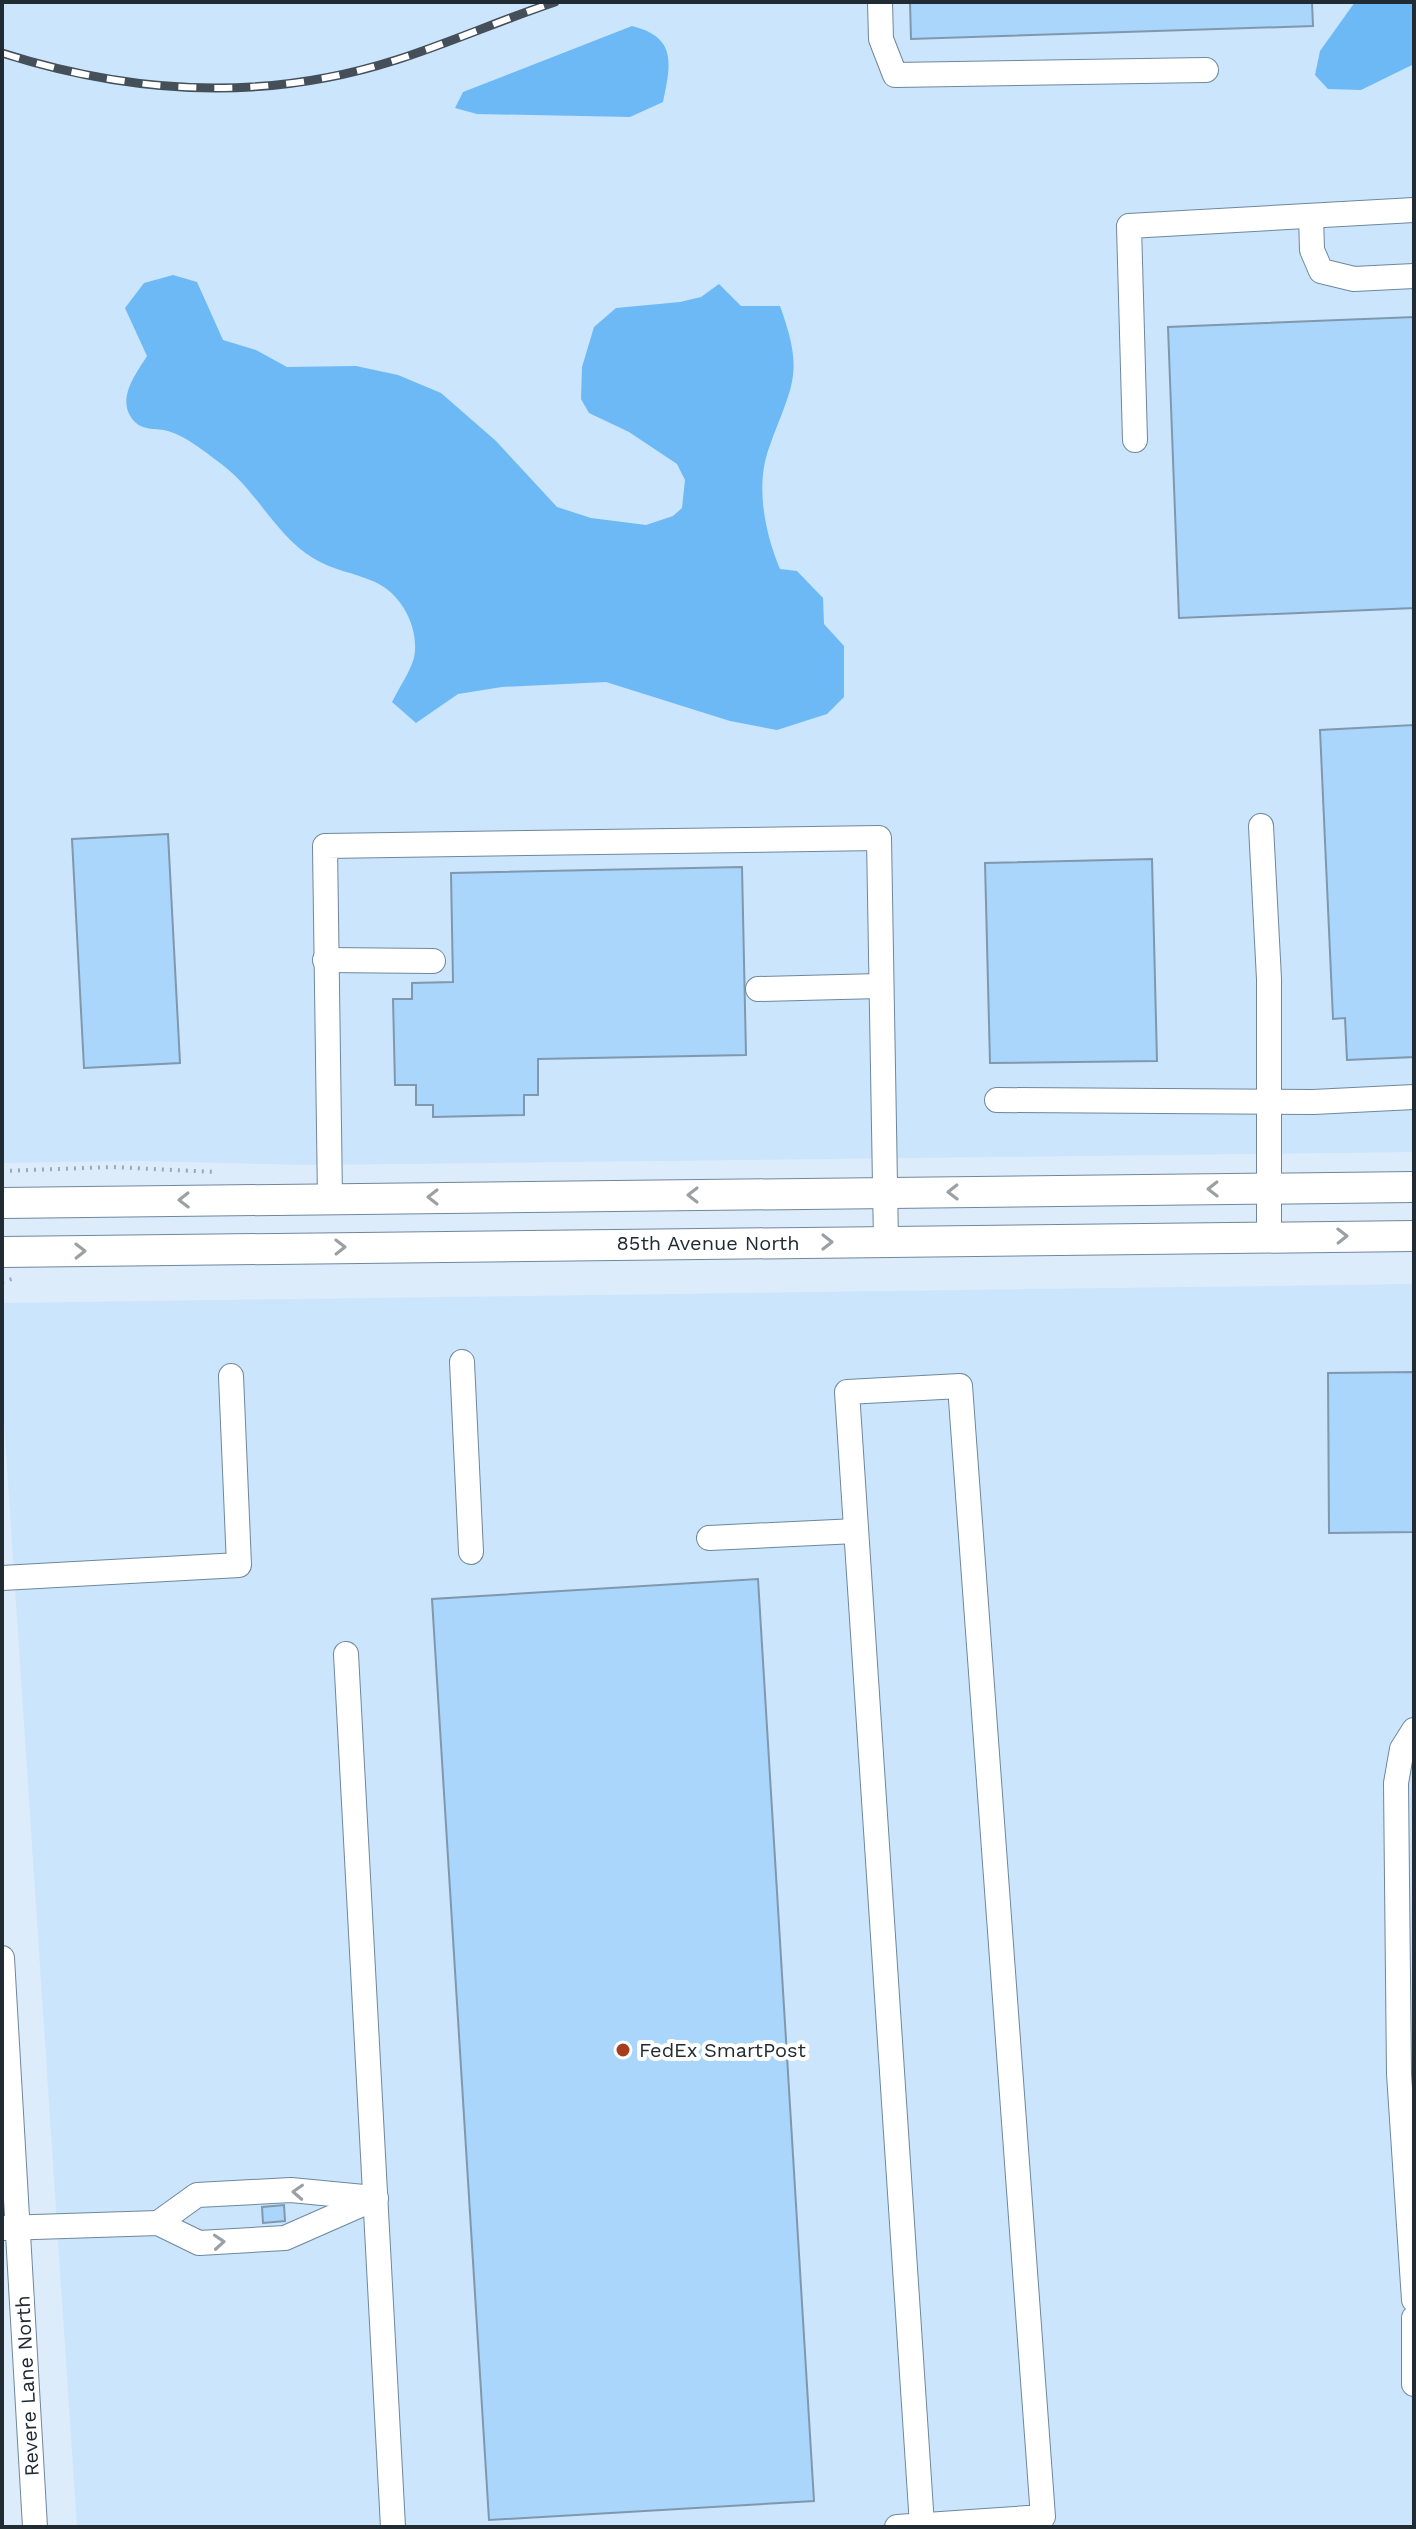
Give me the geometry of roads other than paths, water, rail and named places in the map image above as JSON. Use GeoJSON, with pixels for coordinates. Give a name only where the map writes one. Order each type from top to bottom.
{"type":"FeatureCollection","features":[{"type":"Feature","properties":{"kind":"main road"},"geometry":{"type":"LineString","coordinates":[[2,1203],[1414,1187]]}},
{"type":"Feature","properties":{"kind":"main road","name":"85th Avenue North"},"geometry":{"type":"LineString","coordinates":[[2,1252],[1414,1236]]}},
{"type":"Feature","properties":{"kind":"street"},"geometry":{"type":"LineString","coordinates":[[880,2],[881,39],[895,75],[1206,70]]}},
{"type":"Feature","properties":{"kind":"street"},"geometry":{"type":"LineString","coordinates":[[1135,440],[1129,226],[1414,210]]}},
{"type":"Feature","properties":{"kind":"street"},"geometry":{"type":"LineString","coordinates":[[1311,216],[1312,250],[1321,271],[1354,279],[1414,276]]}},
{"type":"Feature","properties":{"kind":"street"},"geometry":{"type":"LineString","coordinates":[[1261,826],[1269,979],[1269,1237]]}},
{"type":"Feature","properties":{"kind":"street"},"geometry":{"type":"LineString","coordinates":[[330,1198],[325,846],[879,838],[886,1242]]}},
{"type":"Feature","properties":{"kind":"street"},"geometry":{"type":"LineString","coordinates":[[325,960],[433,961]]}},
{"type":"Feature","properties":{"kind":"street"},"geometry":{"type":"LineString","coordinates":[[758,989],[880,986]]}},
{"type":"Feature","properties":{"kind":"street"},"geometry":{"type":"LineString","coordinates":[[997,1100],[1269,1102],[1414,1097]]}},
{"type":"Feature","properties":{"kind":"street"},"geometry":{"type":"LineString","coordinates":[[462,1362],[471,1552]]}},
{"type":"Feature","properties":{"kind":"street"},"geometry":{"type":"LineString","coordinates":[[2,1578],[239,1565],[231,1376]]}},
{"type":"Feature","properties":{"kind":"street"},"geometry":{"type":"LineString","coordinates":[[960,1386],[1043,2517],[910,2526],[847,1392],[960,1386]]}},
{"type":"Feature","properties":{"kind":"street"},"geometry":{"type":"LineString","coordinates":[[709,1538],[856,1531]]}},
{"type":"Feature","properties":{"kind":"street"},"geometry":{"type":"LineString","coordinates":[[346,1654],[393,2527]]}},
{"type":"Feature","properties":{"kind":"street"},"geometry":{"type":"LineString","coordinates":[[1414,1730],[1402,1749],[1396,1783],[1399,2074],[1414,2300]]}},
{"type":"Feature","properties":{"kind":"street","name":"Revere Lane North"},"geometry":{"type":"LineString","coordinates":[[2,1958],[10,2228],[35,2527]]}},
{"type":"Feature","properties":{"kind":"street"},"geometry":{"type":"LineString","coordinates":[[158,2223],[197,2195],[291,2190],[376,2198]]}},
{"type":"Feature","properties":{"kind":"street"},"geometry":{"type":"LineString","coordinates":[[10,2228],[158,2223],[199,2243],[285,2238],[376,2198]]}},
{"type":"Feature","properties":{"kind":"street"},"geometry":{"type":"LineString","coordinates":[[1414,2318],[1414,2384]]}},
{"type":"Feature","properties":{"kind":"water"},"geometry":{"type":"Polygon","coordinates":[[[1355,2],[1414,2],[1414,64],[1361,90],[1328,89],[1315,75],[1320,51],[1355,2]]]}},
{"type":"Feature","properties":{"kind":"water"},"geometry":{"type":"Polygon","coordinates":[[[632,26],[647,31],[664,45],[669,64],[663,102],[630,117],[477,114],[455,108],[463,92],[632,26]]]}},
{"type":"Feature","properties":{"kind":"water"},"geometry":{"type":"Polygon","coordinates":[[[173,275],[197,282],[223,340],[256,350],[287,367],[356,366],[398,375],[441,393],[496,441],[557,507],[591,518],[646,525],[673,516],[682,508],[685,480],[677,464],[629,432],[589,413],[581,399],[582,367],[594,327],[616,308],[680,302],[701,297],[719,284],[741,306],[780,306],[794,364],[789,393],[765,463],[764,509],[780,569],[797,571],[823,598],[824,624],[844,646],[844,697],[827,714],[777,730],[730,721],[606,682],[502,687],[458,694],[416,723],[392,702],[412,663],[415,647],[407,614],[393,595],[375,582],[313,558],[287,537],[245,486],[220,463],[175,434],[142,426],[129,413],[126,405],[129,387],[147,356],[125,308],[144,283],[173,275]]]}},
{"type":"Feature","properties":{"kind":"railway"},"geometry":{"type":"LineString","coordinates":[[2,53],[51,67],[149,84],[198,88],[248,87],[347,73],[396,60],[555,2]]}},
{"type":"Feature","properties":{"kind":"place","name":"FedEx SmartPost"},"geometry":{"type":"Point","coordinates":[623,2050]}}]}
